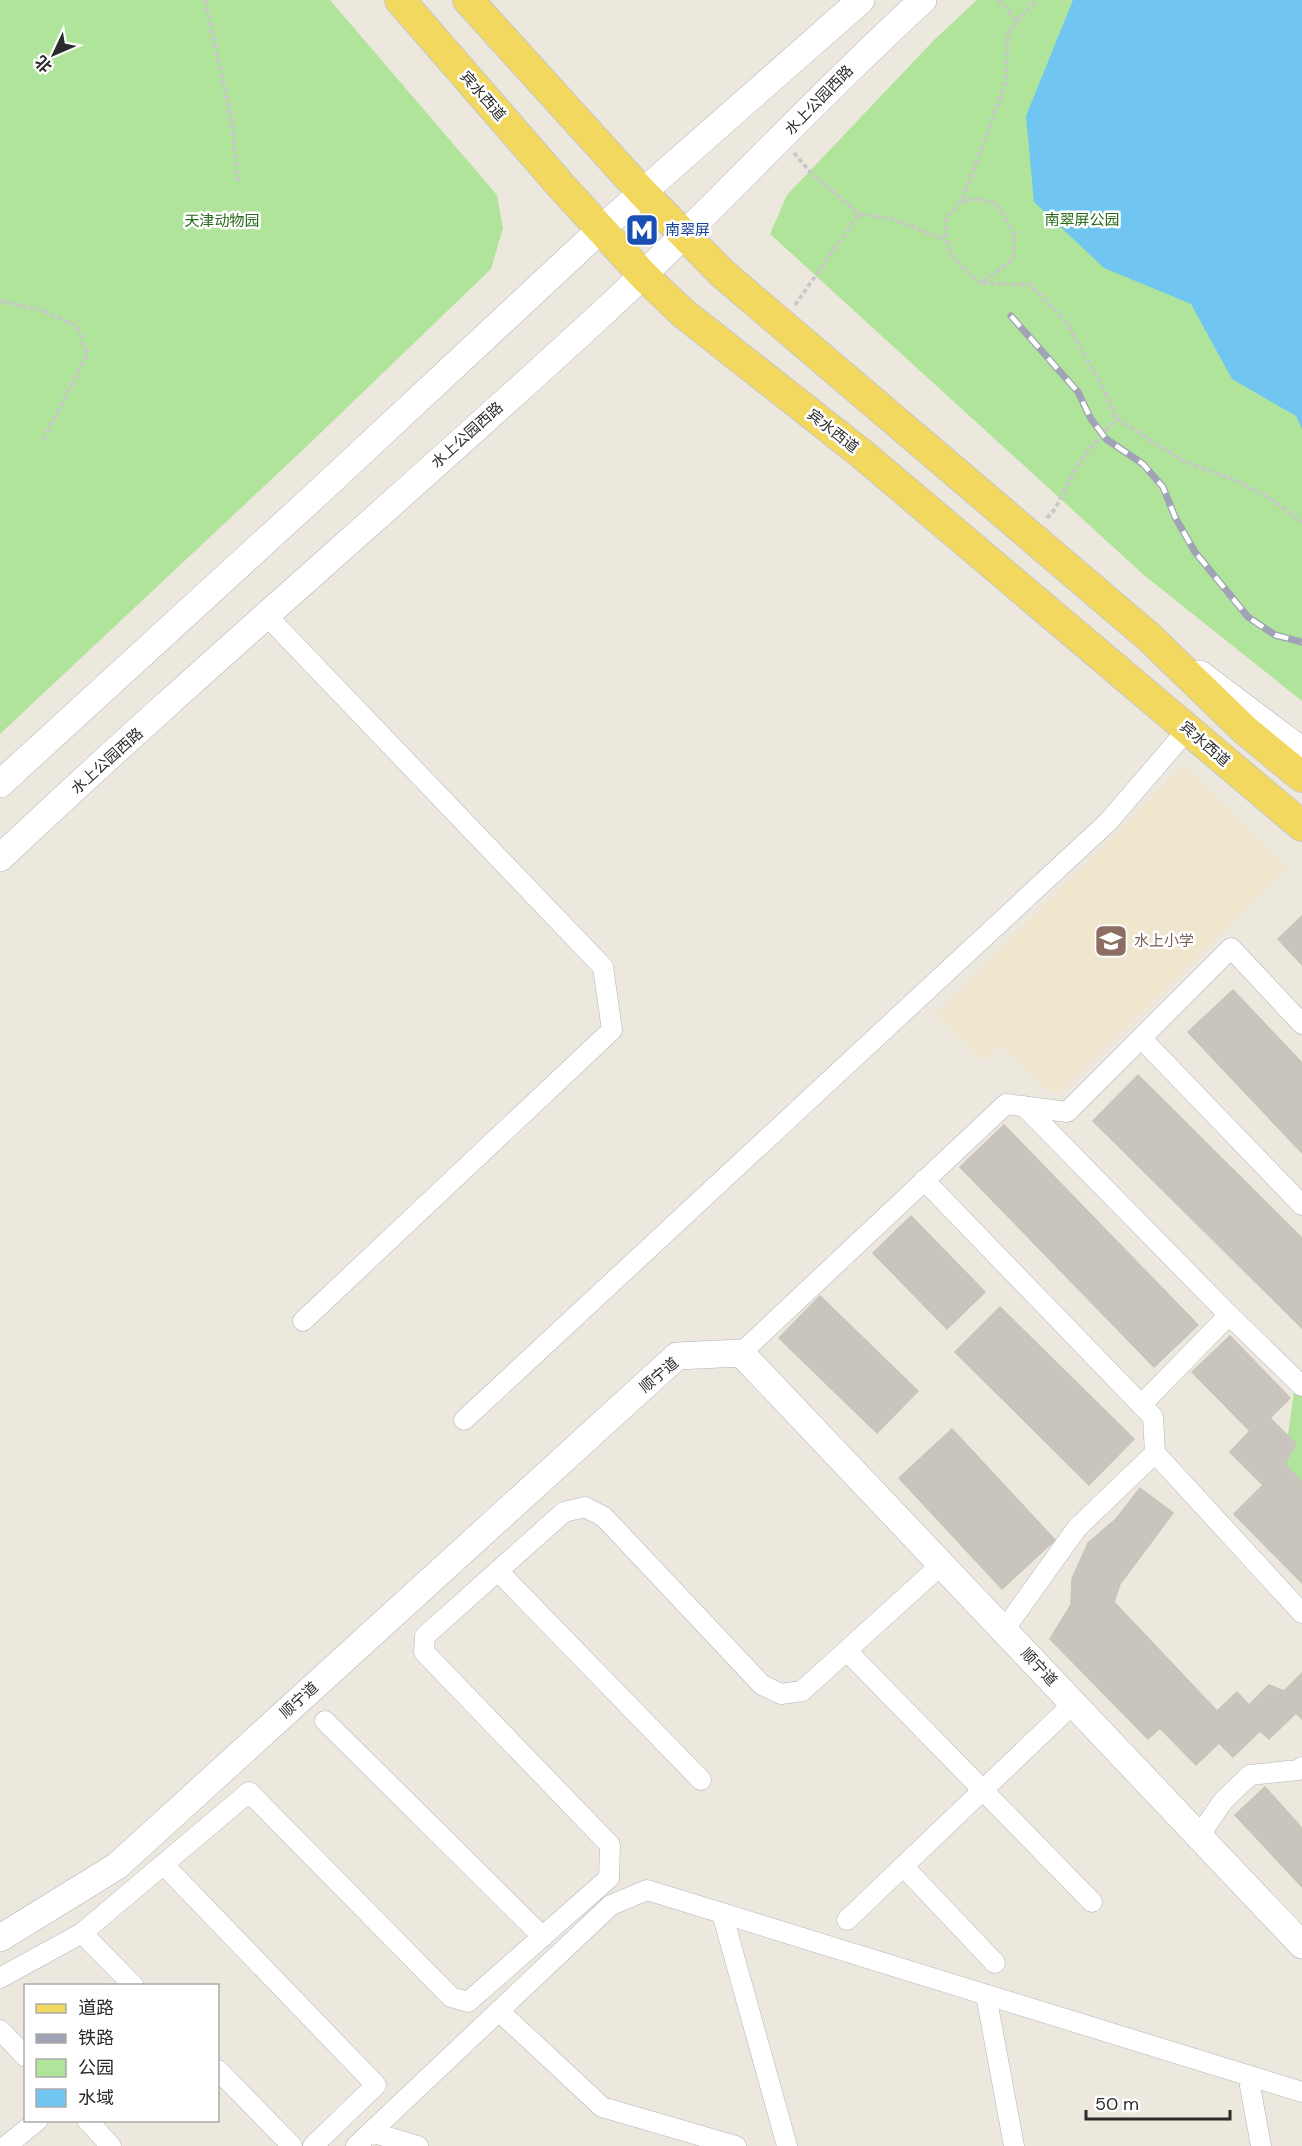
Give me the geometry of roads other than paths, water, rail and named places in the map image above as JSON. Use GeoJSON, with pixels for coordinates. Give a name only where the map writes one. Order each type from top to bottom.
{"type":"FeatureCollection","features":[{"type":"Feature","properties":{"kind":"main road","name":"宾水西道"},"geometry":{"type":"LineString","coordinates":[[400,0],[601,229],[643,275],[683,313],[862,454],[1188,729],[1274,805],[1302,826]]}},
{"type":"Feature","properties":{"kind":"main road"},"geometry":{"type":"LineString","coordinates":[[468,0],[683,236],[780,323],[895,418],[1149,637],[1245,730],[1302,777]]}},
{"type":"Feature","properties":{"kind":"main road"},"geometry":{"type":"LineString","coordinates":[[0,784],[319,492],[601,229],[861,0]]}},
{"type":"Feature","properties":{"kind":"main road","name":"水上公园西路"},"geometry":{"type":"LineString","coordinates":[[0,858],[643,275],[782,139],[867,51],[923,0]]}},
{"type":"Feature","properties":{"kind":"main road"},"geometry":{"type":"LineString","coordinates":[[1149,637],[1251,710],[1302,751]]}},
{"type":"Feature","properties":{"kind":"main road"},"geometry":{"type":"LineString","coordinates":[[1274,805],[1302,834]]}},
{"type":"Feature","properties":{"kind":"main road","name":"顺宁道"},"geometry":{"type":"LineString","coordinates":[[0,1938],[117,1866],[677,1356],[741,1353],[1302,1945]]}},
{"type":"Feature","properties":{"kind":"street"},"geometry":{"type":"LineString","coordinates":[[267,616],[603,967],[612,1030],[303,1321]]}},
{"type":"Feature","properties":{"kind":"street"},"geometry":{"type":"LineString","coordinates":[[464,1420],[1108,822],[1188,729]]}},
{"type":"Feature","properties":{"kind":"street"},"geometry":{"type":"LineString","coordinates":[[741,1353],[1006,1104],[1067,1112],[1231,948],[1302,1024]]}},
{"type":"Feature","properties":{"kind":"street"},"geometry":{"type":"LineString","coordinates":[[1141,1038],[1299,1196]]}},
{"type":"Feature","properties":{"kind":"street"},"geometry":{"type":"LineString","coordinates":[[1024,1106],[1302,1386]]}},
{"type":"Feature","properties":{"kind":"street"},"geometry":{"type":"LineString","coordinates":[[924,1180],[1153,1417],[1155,1453],[1302,1613]]}},
{"type":"Feature","properties":{"kind":"street"},"geometry":{"type":"LineString","coordinates":[[1142,1405],[1229,1315]]}},
{"type":"Feature","properties":{"kind":"street"},"geometry":{"type":"LineString","coordinates":[[1004,1630],[1077,1528],[1155,1453]]}},
{"type":"Feature","properties":{"kind":"street"},"geometry":{"type":"LineString","coordinates":[[0,1978],[82,1933],[249,1792],[451,1997],[468,2002],[609,1878],[610,1845],[424,1652],[425,1636],[564,1512],[585,1507],[604,1517],[762,1685],[781,1694],[802,1691],[942,1564]]}},
{"type":"Feature","properties":{"kind":"street"},"geometry":{"type":"LineString","coordinates":[[498,1571],[701,1780]]}},
{"type":"Feature","properties":{"kind":"street"},"geometry":{"type":"LineString","coordinates":[[847,1651],[1092,1902]]}},
{"type":"Feature","properties":{"kind":"street"},"geometry":{"type":"LineString","coordinates":[[847,1920],[1074,1703]]}},
{"type":"Feature","properties":{"kind":"street"},"geometry":{"type":"LineString","coordinates":[[325,1721],[543,1937]]}},
{"type":"Feature","properties":{"kind":"street"},"geometry":{"type":"LineString","coordinates":[[1198,1836],[1223,1801],[1250,1775],[1301,1771]]}},
{"type":"Feature","properties":{"kind":"street"},"geometry":{"type":"LineString","coordinates":[[164,1865],[375,2085],[314,2146]]}},
{"type":"Feature","properties":{"kind":"street"},"geometry":{"type":"LineString","coordinates":[[903,1866],[995,1963]]}},
{"type":"Feature","properties":{"kind":"street"},"geometry":{"type":"LineString","coordinates":[[356,2146],[611,1905],[646,1890],[1302,2092]]}},
{"type":"Feature","properties":{"kind":"street"},"geometry":{"type":"LineString","coordinates":[[722,1913],[787,2146]]}},
{"type":"Feature","properties":{"kind":"street"},"geometry":{"type":"LineString","coordinates":[[82,1933],[132,1984]]}},
{"type":"Feature","properties":{"kind":"street"},"geometry":{"type":"LineString","coordinates":[[986,1995],[1014,2146]]}},
{"type":"Feature","properties":{"kind":"street"},"geometry":{"type":"LineString","coordinates":[[499,2011],[602,2108],[736,2146]]}},
{"type":"Feature","properties":{"kind":"street"},"geometry":{"type":"LineString","coordinates":[[0,2030],[24,2055]]}},
{"type":"Feature","properties":{"kind":"street"},"geometry":{"type":"LineString","coordinates":[[219,2071],[292,2146]]}},
{"type":"Feature","properties":{"kind":"street"},"geometry":{"type":"LineString","coordinates":[[1248,2075],[1260,2146]]}},
{"type":"Feature","properties":{"kind":"street"},"geometry":{"type":"LineString","coordinates":[[6,2146],[37,2122]]}},
{"type":"Feature","properties":{"kind":"street"},"geometry":{"type":"LineString","coordinates":[[88,2122],[111,2146]]}},
{"type":"Feature","properties":{"kind":"street"},"geometry":{"type":"LineString","coordinates":[[371,2132],[418,2146]]}},
{"type":"Feature","properties":{"kind":"water"},"geometry":{"type":"Polygon","coordinates":[[[1073,0],[1302,0],[1302,429],[1296,416],[1232,379],[1191,304],[1104,268],[1034,202],[1026,116],[1073,0]]]}},
{"type":"Feature","properties":{"kind":"railway"},"geometry":{"type":"LineString","coordinates":[[1011,316],[1078,392],[1091,419],[1106,439],[1143,464],[1163,487],[1175,517],[1195,552],[1248,617],[1275,635],[1302,642]]}},
{"type":"Feature","properties":{"kind":"place","name":"南翠屏"},"geometry":{"type":"Point","coordinates":[642,230]}},
{"type":"Feature","properties":{"kind":"place","name":"水上小学"},"geometry":{"type":"Point","coordinates":[1111,941]}},
{"type":"Feature","properties":{"kind":"park label","name":"南翠屏公园"},"geometry":{"type":"Point","coordinates":[1082,220]}},
{"type":"Feature","properties":{"kind":"park label","name":"天津动物园"},"geometry":{"type":"Point","coordinates":[222,221]}}]}
